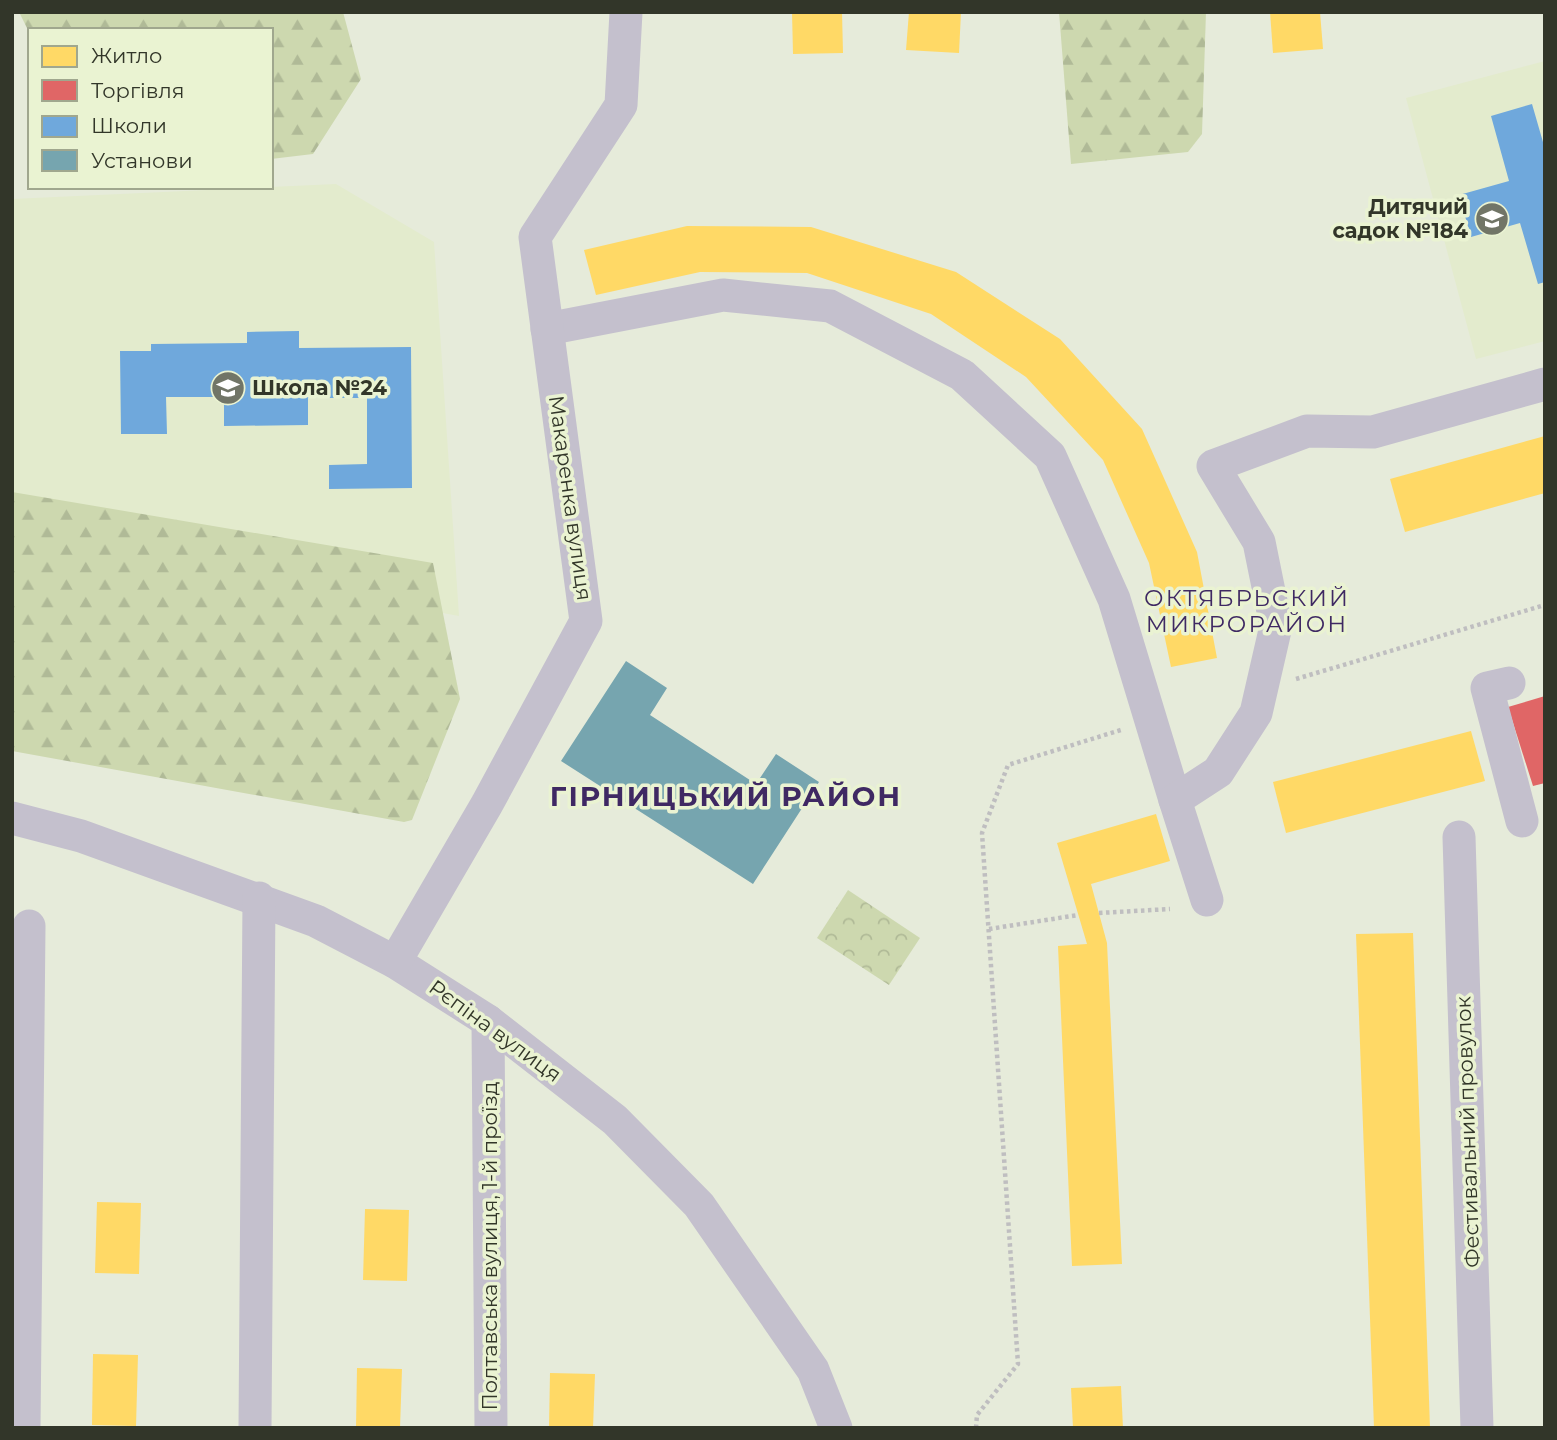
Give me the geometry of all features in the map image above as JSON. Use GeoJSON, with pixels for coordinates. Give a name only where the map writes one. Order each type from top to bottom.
{"type":"FeatureCollection","features":[{"type":"Feature","properties":{"kind":"street","name":"Макаренка вулиця"},"geometry":{"type":"LineString","coordinates":[[395,961],[487,804],[586,621],[535,237],[621,105],[625,12]]}},
{"type":"Feature","properties":{"kind":"street"},"geometry":{"type":"LineString","coordinates":[[547,329],[723,295],[831,306],[962,374],[1050,456],[1114,599],[1207,900]]}},
{"type":"Feature","properties":{"kind":"street"},"geometry":{"type":"LineString","coordinates":[[1175,800],[1218,772],[1256,713],[1276,626],[1259,542],[1213,466],[1307,431],[1373,432],[1545,384]]}},
{"type":"Feature","properties":{"kind":"street"},"geometry":{"type":"LineString","coordinates":[[1509,683],[1486,688],[1522,821]]}},
{"type":"Feature","properties":{"kind":"street","name":"Рєпіна вулиця"},"geometry":{"type":"LineString","coordinates":[[12,818],[81,836],[259,898],[316,921],[395,961],[488,1021],[615,1120],[699,1205],[813,1370],[836,1428]]}},
{"type":"Feature","properties":{"kind":"street","name":"Фестивальний провулок"},"geometry":{"type":"LineString","coordinates":[[1459,837],[1477,1428]]}},
{"type":"Feature","properties":{"kind":"street"},"geometry":{"type":"LineString","coordinates":[[255,1428],[259,898]]}},
{"type":"Feature","properties":{"kind":"street"},"geometry":{"type":"LineString","coordinates":[[24,1428],[29,926]]}},
{"type":"Feature","properties":{"kind":"street","name":"Полтавська вулиця, 1-й проїзд"},"geometry":{"type":"LineString","coordinates":[[488,1021],[491,1428]]}},
{"type":"Feature","properties":{"kind":"path"},"geometry":{"type":"LineString","coordinates":[[1261,690],[1545,605]]}},
{"type":"Feature","properties":{"kind":"path"},"geometry":{"type":"LineString","coordinates":[[976,1428],[977,1415],[1018,1364],[982,833],[1008,765],[1151,721]]}},
{"type":"Feature","properties":{"kind":"path"},"geometry":{"type":"LineString","coordinates":[[1099,913],[1170,909]]}},
{"type":"Feature","properties":{"kind":"path"},"geometry":{"type":"LineString","coordinates":[[989,929],[1078,915]]}},
{"type":"Feature","properties":{"kind":"shaded area","name":"Дитячий садок №184"},"geometry":{"type":"Polygon","coordinates":[[[1545,61],[1545,341],[1476,359],[1406,98],[1545,61]]]}},
{"type":"Feature","properties":{"kind":"shaded area","name":"Школа №24"},"geometry":{"type":"Polygon","coordinates":[[[336,184],[434,242],[459,616],[12,534],[12,199],[336,184]]]}},
{"type":"Feature","properties":{"kind":"green space"},"geometry":{"type":"Polygon","coordinates":[[[19,12],[343,12],[361,79],[313,154],[273,159],[273,28],[28,30],[19,12]]]}},
{"type":"Feature","properties":{"kind":"green space"},"geometry":{"type":"Polygon","coordinates":[[[1059,12],[1206,12],[1202,134],[1188,152],[1071,164],[1059,12]]]}},
{"type":"Feature","properties":{"kind":"green space"},"geometry":{"type":"Polygon","coordinates":[[[12,492],[433,563],[460,699],[412,820],[404,822],[12,751],[12,492]]]}},
{"type":"Feature","properties":{"kind":"green space"},"geometry":{"type":"Polygon","coordinates":[[[848,890],[920,938],[889,985],[817,938],[848,890]]]}},
{"type":"Feature","properties":{"kind":"building: Житло"},"geometry":{"type":"Polygon","coordinates":[[[792,12],[842,12],[843,53],[793,54],[792,12]]]}},
{"type":"Feature","properties":{"kind":"building: Житло"},"geometry":{"type":"Polygon","coordinates":[[[909,12],[961,12],[959,53],[906,50],[909,12]]]}},
{"type":"Feature","properties":{"kind":"building: Житло"},"geometry":{"type":"Polygon","coordinates":[[[1270,12],[1320,12],[1323,49],[1273,53],[1270,12]]]}},
{"type":"Feature","properties":{"kind":"building: Житло"},"geometry":{"type":"Polygon","coordinates":[[[687,226],[811,227],[956,272],[1060,339],[1142,429],[1197,552],[1217,658],[1171,667],[1149,563],[1103,460],[1026,377],[931,314],[807,273],[700,272],[596,295],[584,250],[687,226]]]}},
{"type":"Feature","properties":{"kind":"building: Житло"},"geometry":{"type":"Polygon","coordinates":[[[1545,436],[1545,493],[1405,532],[1390,479],[1545,436]]]}},
{"type":"Feature","properties":{"kind":"building: Житло"},"geometry":{"type":"Polygon","coordinates":[[[1471,731],[1485,781],[1286,833],[1273,782],[1471,731]]]}},
{"type":"Feature","properties":{"kind":"building: Житло"},"geometry":{"type":"Polygon","coordinates":[[[1156,814],[1170,861],[1091,884],[1107,943],[1122,1264],[1072,1266],[1058,946],[1087,944],[1057,843],[1156,814]]]}},
{"type":"Feature","properties":{"kind":"building: Житло"},"geometry":{"type":"Polygon","coordinates":[[[1413,933],[1430,1428],[1374,1428],[1356,934],[1413,933]]]}},
{"type":"Feature","properties":{"kind":"building: Житло"},"geometry":{"type":"Polygon","coordinates":[[[97,1202],[141,1203],[139,1274],[95,1273],[97,1202]]]}},
{"type":"Feature","properties":{"kind":"building: Житло"},"geometry":{"type":"Polygon","coordinates":[[[365,1209],[409,1210],[407,1281],[363,1280],[365,1209]]]}},
{"type":"Feature","properties":{"kind":"building: Житло"},"geometry":{"type":"Polygon","coordinates":[[[93,1354],[138,1355],[136,1426],[92,1425],[93,1354]]]}},
{"type":"Feature","properties":{"kind":"building: Житло"},"geometry":{"type":"Polygon","coordinates":[[[357,1368],[402,1369],[400,1428],[356,1428],[357,1368]]]}},
{"type":"Feature","properties":{"kind":"building: Житло"},"geometry":{"type":"Polygon","coordinates":[[[550,1373],[595,1374],[593,1428],[549,1428],[550,1373]]]}},
{"type":"Feature","properties":{"kind":"building: Житло"},"geometry":{"type":"Polygon","coordinates":[[[1121,1386],[1123,1428],[1073,1428],[1071,1388],[1121,1386]]]}},
{"type":"Feature","properties":{"kind":"building: Торгівля"},"geometry":{"type":"Polygon","coordinates":[[[1545,696],[1545,783],[1533,786],[1508,707],[1545,696]]]}},
{"type":"Feature","properties":{"kind":"building: Школи"},"geometry":{"type":"Polygon","coordinates":[[[1532,104],[1545,149],[1545,282],[1538,284],[1520,223],[1471,237],[1459,195],[1509,181],[1491,116],[1532,104]]]}},
{"type":"Feature","properties":{"kind":"building: Школи"},"geometry":{"type":"Polygon","coordinates":[[[299,331],[299,348],[411,347],[412,488],[329,489],[329,465],[367,464],[367,398],[308,398],[308,425],[224,426],[224,397],[166,397],[167,434],[121,434],[120,351],[151,351],[151,344],[247,343],[247,332],[299,331]]]}},
{"type":"Feature","properties":{"kind":"building: Установи"},"geometry":{"type":"Polygon","coordinates":[[[626,661],[667,688],[650,715],[756,784],[776,754],[819,782],[753,884],[561,761],[626,661]]]}},
{"type":"Feature","properties":{"kind":"place","name":"Дитячий садок №184"},"geometry":{"type":"Point","coordinates":[1492,219]}},
{"type":"Feature","properties":{"kind":"place","name":"Школа №24"},"geometry":{"type":"Point","coordinates":[228,388]}},
{"type":"Feature","properties":{"kind":"district","name":"ОКТЯБРЬСКИЙ МИКРОРАЙОН"},"geometry":{"type":"Point","coordinates":[1247,611]}},
{"type":"Feature","properties":{"kind":"district","name":"ГІРНИЦЬКИЙ РАЙОН"},"geometry":{"type":"Point","coordinates":[726,796]}}]}
